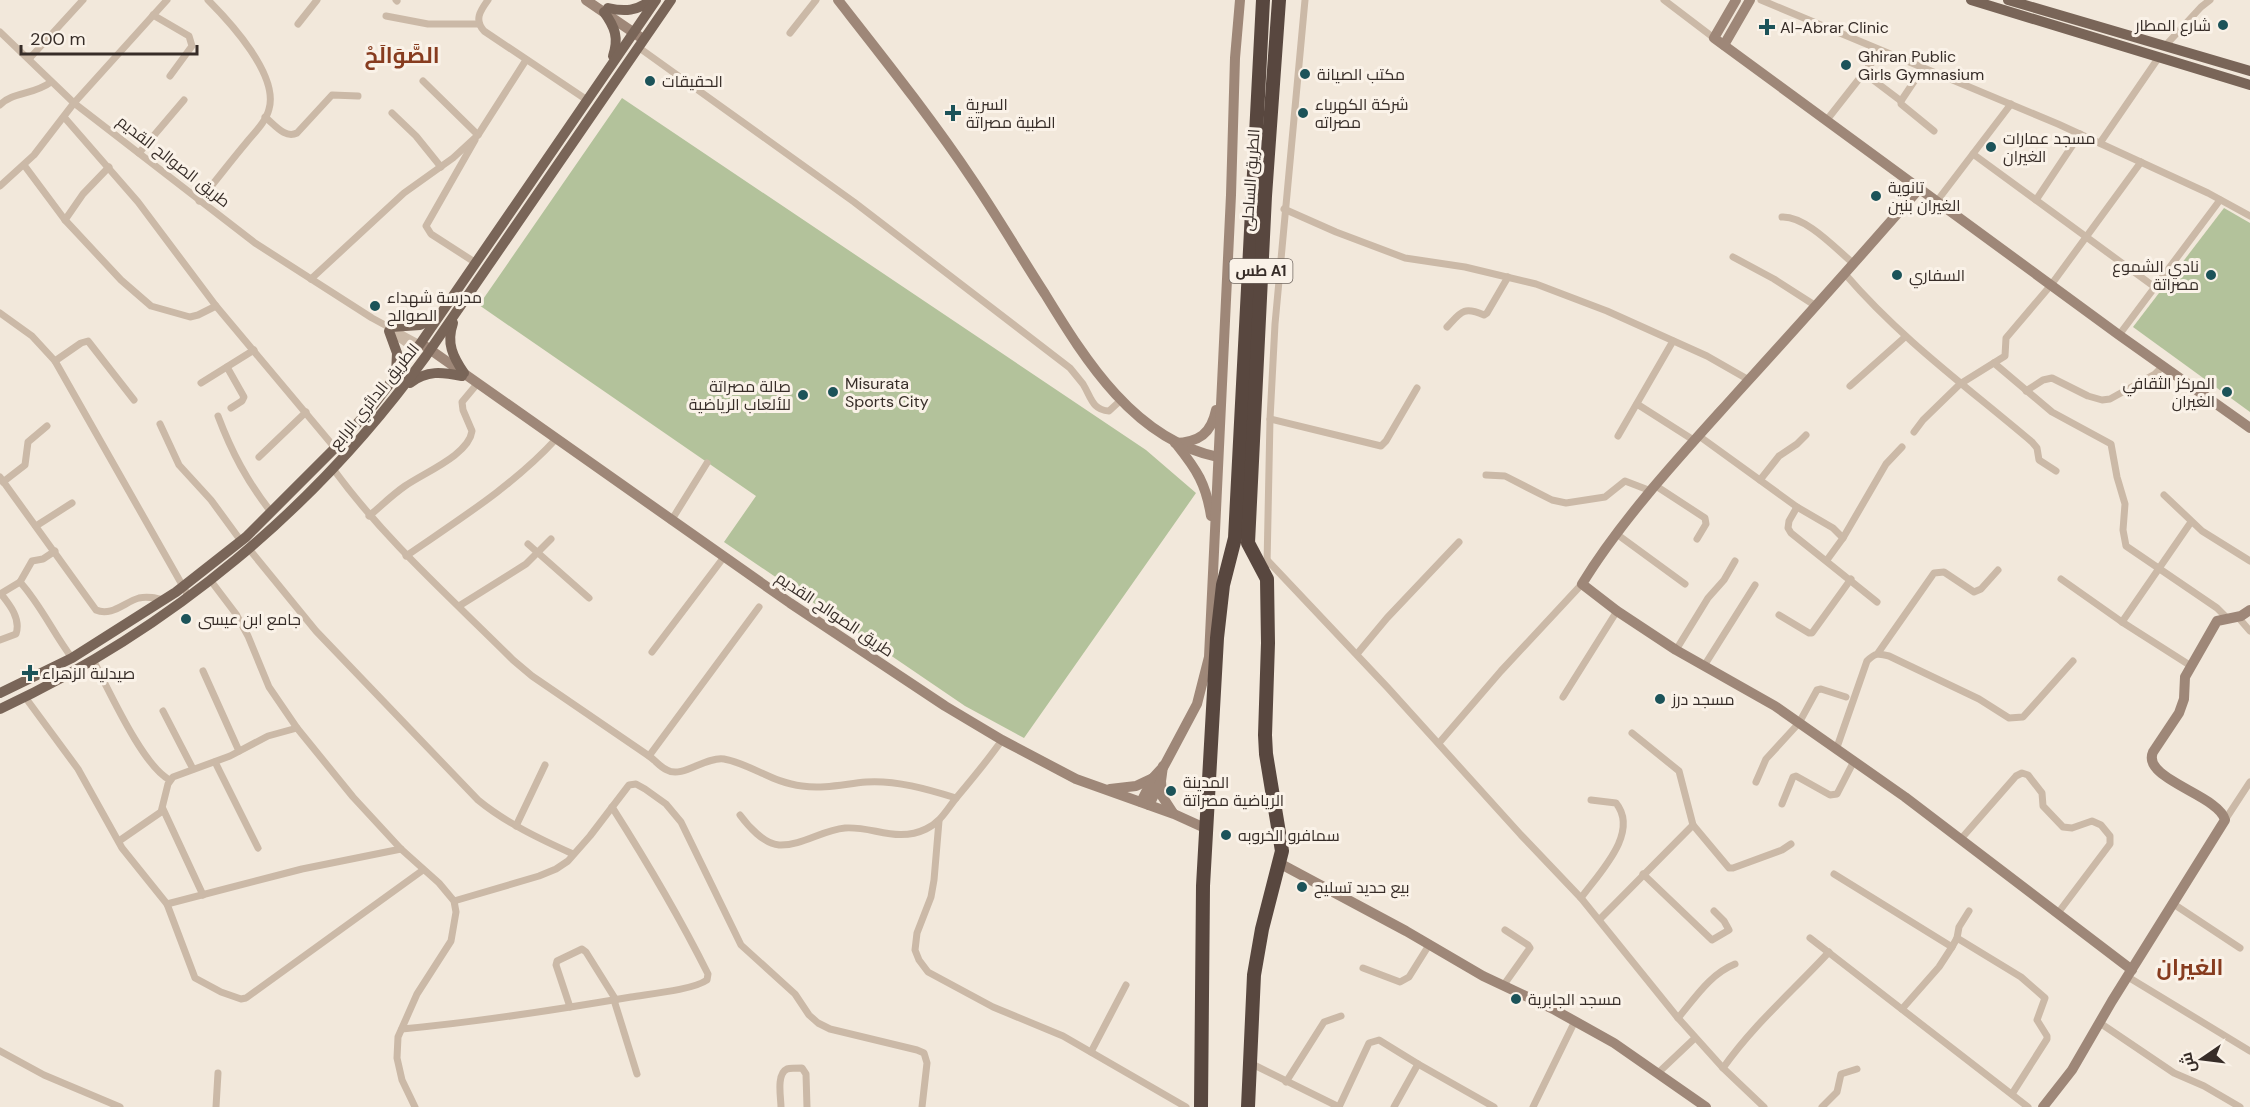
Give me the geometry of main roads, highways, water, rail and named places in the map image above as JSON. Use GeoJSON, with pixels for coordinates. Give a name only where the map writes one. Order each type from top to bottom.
{"type":"FeatureCollection","features":[{"type":"Feature","properties":{"kind":"highway","name":"الطريق الساحلى"},"geometry":{"type":"LineString","coordinates":[[1248,1107],[1254,975],[1262,929],[1282,845],[1269,774],[1265,735],[1268,643],[1267,579],[1248,543],[1250,371],[1263,0]]}},
{"type":"Feature","properties":{"kind":"highway","name":"الطريق الساحلى"},"geometry":{"type":"LineString","coordinates":[[1201,1107],[1203,886],[1217,638],[1223,585],[1235,538],[1265,196],[1279,0]]}},
{"type":"Feature","properties":{"kind":"main road"},"geometry":{"type":"LineString","coordinates":[[610,66],[617,40],[606,10],[638,9],[651,0]]}},
{"type":"Feature","properties":{"kind":"main road","name":"الطريق الدائري الرابع"},"geometry":{"type":"LineString","coordinates":[[0,709],[93,660],[189,597],[249,549],[334,470],[403,388],[455,316],[640,36],[656,0]]}},
{"type":"Feature","properties":{"kind":"main road","name":"الطريق الدائري الرابع"},"geometry":{"type":"LineString","coordinates":[[0,693],[72,658],[164,600],[241,540],[335,448],[418,347],[610,66],[671,0]]}},
{"type":"Feature","properties":{"kind":"main road"},"geometry":{"type":"LineString","coordinates":[[1971,0],[2250,85]]}},
{"type":"Feature","properties":{"kind":"main road"},"geometry":{"type":"LineString","coordinates":[[2014,1],[2250,71]]}},
{"type":"Feature","properties":{"kind":"main road"},"geometry":{"type":"LineString","coordinates":[[396,376],[397,353],[390,329],[420,325],[441,315]]}},
{"type":"Feature","properties":{"kind":"main road"},"geometry":{"type":"LineString","coordinates":[[403,388],[427,373],[442,372],[468,378],[456,360],[450,340],[455,316]]}},
{"type":"Feature","properties":{"kind":"place","name":"شارع المطار"},"geometry":{"type":"Point","coordinates":[2223,25]}},
{"type":"Feature","properties":{"kind":"place","name":"Al-Abrar Clinic"},"geometry":{"type":"Point","coordinates":[1767,27]}},
{"type":"Feature","properties":{"kind":"place","name":"Ghiran Public Girls Gymnasium"},"geometry":{"type":"Point","coordinates":[1846,65]}},
{"type":"Feature","properties":{"kind":"place","name":"مكتب الصيانة"},"geometry":{"type":"Point","coordinates":[1305,74]}},
{"type":"Feature","properties":{"kind":"place","name":"الحقيقات"},"geometry":{"type":"Point","coordinates":[650,81]}},
{"type":"Feature","properties":{"kind":"place","name":"السرية الطبية مصراتة"},"geometry":{"type":"Point","coordinates":[953,113]}},
{"type":"Feature","properties":{"kind":"place","name":"شركة الكهرباء مصراته"},"geometry":{"type":"Point","coordinates":[1303,113]}},
{"type":"Feature","properties":{"kind":"place","name":"مسجد عمارات الغيران"},"geometry":{"type":"Point","coordinates":[1991,147]}},
{"type":"Feature","properties":{"kind":"place","name":"تانوية الغيران بنين"},"geometry":{"type":"Point","coordinates":[1876,196]}},
{"type":"Feature","properties":{"kind":"place","name":"السفاري"},"geometry":{"type":"Point","coordinates":[1897,275]}},
{"type":"Feature","properties":{"kind":"place","name":"نادي الشموع مصراتة"},"geometry":{"type":"Point","coordinates":[2211,275]}},
{"type":"Feature","properties":{"kind":"place","name":"مدرسة شهداء الصوالح"},"geometry":{"type":"Point","coordinates":[375,306]}},
{"type":"Feature","properties":{"kind":"place","name":"Misurata Sports City"},"geometry":{"type":"Point","coordinates":[833,392]}},
{"type":"Feature","properties":{"kind":"place","name":"المركز الثقافي الغيران"},"geometry":{"type":"Point","coordinates":[2227,392]}},
{"type":"Feature","properties":{"kind":"place","name":"صالة مصراتة للألعاب الرياضية"},"geometry":{"type":"Point","coordinates":[803,395]}},
{"type":"Feature","properties":{"kind":"place","name":"جامع ابن عيسى"},"geometry":{"type":"Point","coordinates":[186,619]}},
{"type":"Feature","properties":{"kind":"place","name":"صيدلية الزهراء"},"geometry":{"type":"Point","coordinates":[30,673]}},
{"type":"Feature","properties":{"kind":"place","name":"مسجد درز"},"geometry":{"type":"Point","coordinates":[1660,699]}},
{"type":"Feature","properties":{"kind":"place","name":"المدينة الرياضية مصراتة"},"geometry":{"type":"Point","coordinates":[1171,791]}},
{"type":"Feature","properties":{"kind":"place","name":"سمافرو الخروبه"},"geometry":{"type":"Point","coordinates":[1226,835]}},
{"type":"Feature","properties":{"kind":"place","name":"بيع حديد تسليح"},"geometry":{"type":"Point","coordinates":[1302,887]}},
{"type":"Feature","properties":{"kind":"place","name":"مسجد الجابرية"},"geometry":{"type":"Point","coordinates":[1516,999]}},
{"type":"Feature","properties":{"kind":"district","name":"الصَّوَالَحْ"},"geometry":{"type":"Point","coordinates":[402,55]}},
{"type":"Feature","properties":{"kind":"district","name":"الغيران"},"geometry":{"type":"Point","coordinates":[2190,967]}}]}
